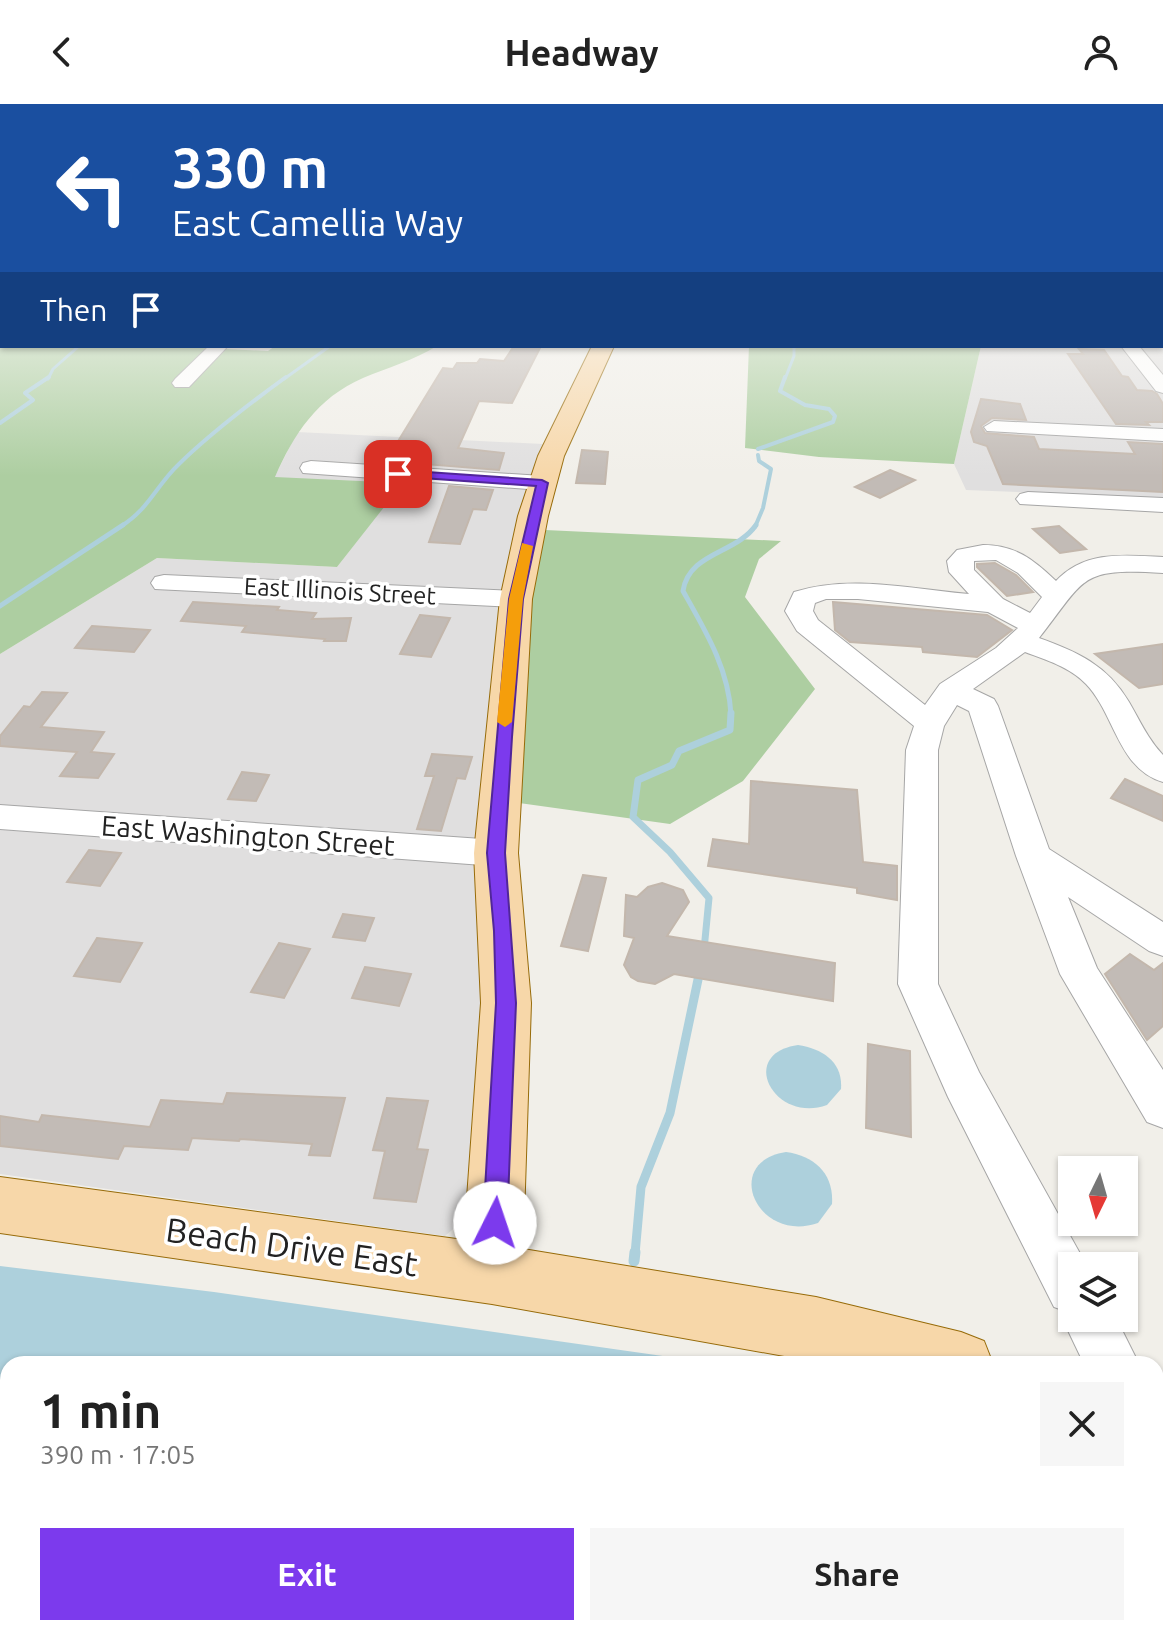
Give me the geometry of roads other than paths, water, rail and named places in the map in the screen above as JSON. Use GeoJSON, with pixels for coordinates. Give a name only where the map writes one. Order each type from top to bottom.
{"type":"FeatureCollection","features":[{"type":"Feature","properties":{"kind":"main road"},"geometry":{"type":"LineString","coordinates":[[492,1274],[506,1003],[504,931],[496,853],[516,599],[551,456],[602,348]]}},
{"type":"Feature","properties":{"kind":"main road","name":"Beach Drive East"},"geometry":{"type":"LineString","coordinates":[[0,1205],[492,1274],[816,1329],[928,1356]]}},
{"type":"Feature","properties":{"kind":"street"},"geometry":{"type":"LineString","coordinates":[[182,383],[217,348]]}},
{"type":"Feature","properties":{"kind":"street"},"geometry":{"type":"LineString","coordinates":[[1132,348],[1159,378]]}},
{"type":"Feature","properties":{"kind":"street"},"geometry":{"type":"LineString","coordinates":[[994,427],[1063,438],[1163,435]]}},
{"type":"Feature","properties":{"kind":"street"},"geometry":{"type":"LineString","coordinates":[[311,468],[542,483]]}},
{"type":"Feature","properties":{"kind":"street"},"geometry":{"type":"LineString","coordinates":[[1028,499],[1163,505]]}},
{"type":"Feature","properties":{"kind":"street"},"geometry":{"type":"LineString","coordinates":[[1058,597],[1008,552],[987,550],[966,555],[960,561],[962,572],[994,605],[1027,633],[1090,672],[1107,693],[1141,754],[1163,771]]}},
{"type":"Feature","properties":{"kind":"street"},"geometry":{"type":"LineString","coordinates":[[1058,1263],[963,1084],[918,984],[922,750],[928,722],[951,690],[1027,633],[1079,572],[1109,564],[1163,565]]}},
{"type":"Feature","properties":{"kind":"street","name":"East Illinois Street"},"geometry":{"type":"LineString","coordinates":[[164,583],[516,599]]}},
{"type":"Feature","properties":{"kind":"street"},"geometry":{"type":"LineString","coordinates":[[928,722],[807,625],[799,611],[803,598],[824,591],[858,591],[994,605]]}},
{"type":"Feature","properties":{"kind":"street"},"geometry":{"type":"LineString","coordinates":[[951,690],[983,706],[1034,856],[1080,974],[1163,1108]]}},
{"type":"Feature","properties":{"kind":"street","name":"East Washington Street"},"geometry":{"type":"LineString","coordinates":[[0,817],[496,853]]}},
{"type":"Feature","properties":{"kind":"street"},"geometry":{"type":"LineString","coordinates":[[1034,856],[1163,941]]}},
{"type":"Feature","properties":{"kind":"street"},"geometry":{"type":"LineString","coordinates":[[1095,1332],[1108,1356]]}},
{"type":"Feature","properties":{"kind":"water"},"geometry":{"type":"Polygon","coordinates":[[[798,1045],[830,1058],[839,1071],[841,1089],[827,1105],[808,1108],[792,1105],[779,1097],[770,1086],[766,1073],[769,1061],[779,1051],[798,1045]]]}},
{"type":"Feature","properties":{"kind":"water"},"geometry":{"type":"Polygon","coordinates":[[[786,1152],[814,1162],[826,1175],[832,1204],[818,1223],[796,1226],[778,1222],[764,1212],[755,1199],[751,1184],[755,1170],[766,1159],[786,1152]]]}},
{"type":"Feature","properties":{"kind":"water"},"geometry":{"type":"Polygon","coordinates":[[[0,1266],[214,1292],[663,1356],[0,1356],[0,1266]]]}},
{"type":"Feature","properties":{"kind":"waterway"},"geometry":{"type":"LineString","coordinates":[[49,377],[53,369],[77,348]]}},
{"type":"Feature","properties":{"kind":"waterway"},"geometry":{"type":"LineString","coordinates":[[284,379],[327,348]]}},
{"type":"Feature","properties":{"kind":"waterway"},"geometry":{"type":"LineString","coordinates":[[785,379],[794,348]]}},
{"type":"Feature","properties":{"kind":"waterway"},"geometry":{"type":"LineString","coordinates":[[0,423],[33,400],[25,393],[49,377]]}},
{"type":"Feature","properties":{"kind":"waterway"},"geometry":{"type":"LineString","coordinates":[[121,527],[146,505],[192,452],[286,377]]}},
{"type":"Feature","properties":{"kind":"waterway"},"geometry":{"type":"LineString","coordinates":[[758,449],[833,422],[835,416],[829,409],[805,405],[780,391],[785,377]]}},
{"type":"Feature","properties":{"kind":"waterway"},"geometry":{"type":"LineString","coordinates":[[756,525],[763,508],[771,469],[759,461],[758,455]]}},
{"type":"Feature","properties":{"kind":"waterway"},"geometry":{"type":"LineString","coordinates":[[731,714],[721,666],[683,591],[694,568],[737,542],[756,525]]}},
{"type":"Feature","properties":{"kind":"waterway"},"geometry":{"type":"LineString","coordinates":[[0,606],[121,527]]}},
{"type":"Feature","properties":{"kind":"waterway"},"geometry":{"type":"LineString","coordinates":[[704,950],[709,898],[670,852],[633,817],[638,780],[672,765],[679,751],[730,730],[731,714]]}},
{"type":"Feature","properties":{"kind":"waterway"},"geometry":{"type":"LineString","coordinates":[[635,1254],[641,1187],[670,1113],[700,970]]}},
{"type":"Feature","properties":{"kind":"waterway"},"geometry":{"type":"LineString","coordinates":[[634,1261],[635,1252]]}}]}
